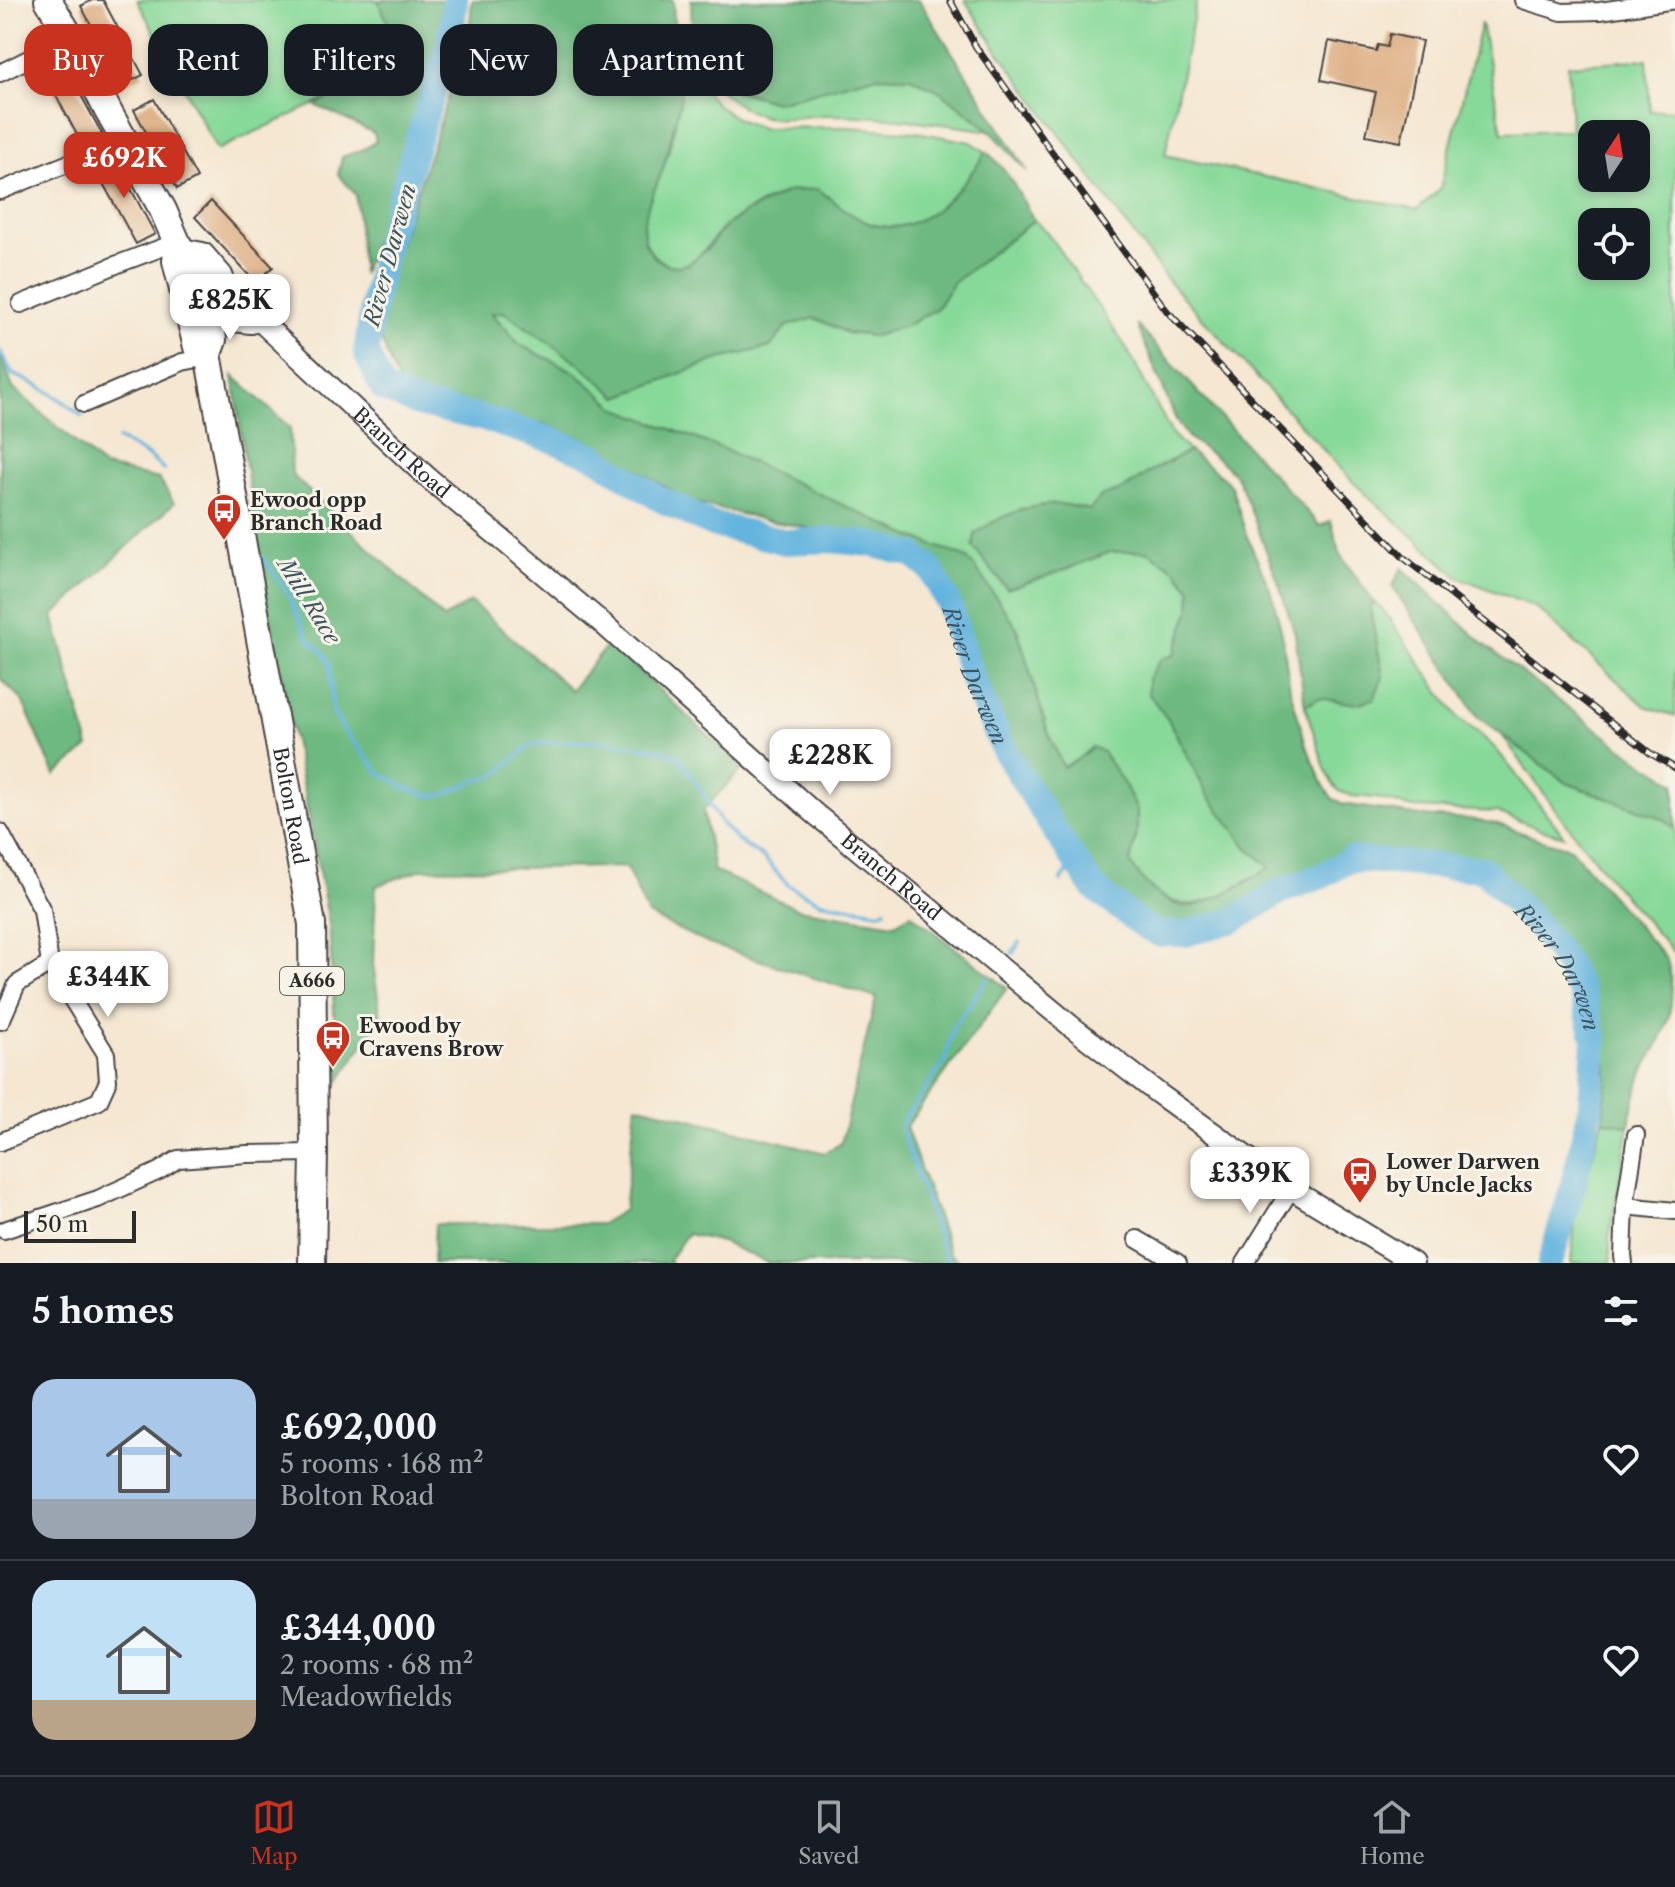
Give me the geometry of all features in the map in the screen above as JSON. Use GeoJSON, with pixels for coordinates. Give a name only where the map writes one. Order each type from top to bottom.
{"type":"FeatureCollection","features":[{"type":"Feature","properties":{"kind":"highway","name":"Bolton Road"},"geometry":{"type":"LineString","coordinates":[[48,0],[63,24]]}},
{"type":"Feature","properties":{"kind":"highway","name":"Bolton Road"},"geometry":{"type":"LineString","coordinates":[[100,96],[163,210],[179,246],[176,261],[213,340],[208,356],[312,924],[312,1263]]}},
{"type":"Feature","properties":{"kind":"street"},"geometry":{"type":"LineString","coordinates":[[1523,0],[1562,12],[1600,5],[1675,0]]}},
{"type":"Feature","properties":{"kind":"street"},"geometry":{"type":"LineString","coordinates":[[0,73],[24,61]]}},
{"type":"Feature","properties":{"kind":"street"},"geometry":{"type":"LineString","coordinates":[[0,191],[126,140]]}},
{"type":"Feature","properties":{"kind":"street"},"geometry":{"type":"LineString","coordinates":[[21,304],[118,264],[179,246],[203,253],[227,283],[231,299]]}},
{"type":"Feature","properties":{"kind":"street"},"geometry":{"type":"LineString","coordinates":[[198,309],[218,295],[231,299]]}},
{"type":"Feature","properties":{"kind":"street","name":"Branch Road"},"geometry":{"type":"LineString","coordinates":[[231,299],[240,302],[427,477],[601,622],[813,812],[1071,1026],[1291,1189],[1413,1263]]}},
{"type":"Feature","properties":{"kind":"street"},"geometry":{"type":"LineString","coordinates":[[198,309],[251,323],[257,321]]}},
{"type":"Feature","properties":{"kind":"street"},"geometry":{"type":"LineString","coordinates":[[84,404],[182,362],[208,356]]}},
{"type":"Feature","properties":{"kind":"street"},"geometry":{"type":"LineString","coordinates":[[0,832],[42,910],[50,964],[106,1054],[108,1081],[99,1101],[0,1142]]}},
{"type":"Feature","properties":{"kind":"street"},"geometry":{"type":"LineString","coordinates":[[1,1021],[17,984],[50,964]]}},
{"type":"Feature","properties":{"kind":"street"},"geometry":{"type":"LineString","coordinates":[[1624,1263],[1625,1206],[1636,1135]]}},
{"type":"Feature","properties":{"kind":"street"},"geometry":{"type":"LineString","coordinates":[[4,1230],[98,1199],[178,1159],[314,1153]]}},
{"type":"Feature","properties":{"kind":"street"},"geometry":{"type":"LineString","coordinates":[[1245,1263],[1291,1189]]}},
{"type":"Feature","properties":{"kind":"street"},"geometry":{"type":"LineString","coordinates":[[1625,1206],[1675,1211]]}},
{"type":"Feature","properties":{"kind":"street"},"geometry":{"type":"LineString","coordinates":[[1137,1239],[1178,1263]]}},
{"type":"Feature","properties":{"kind":"green space"},"geometry":{"type":"Polygon","coordinates":[[[137,0],[378,0],[388,24],[284,24],[284,96],[332,96],[217,150],[188,96],[268,96],[268,24],[150,24],[137,0]]]}},
{"type":"Feature","properties":{"kind":"green space"},"geometry":{"type":"Polygon","coordinates":[[[378,0],[444,0],[444,24],[440,24],[440,46],[433,71],[393,201],[362,275],[356,195],[338,174],[342,157],[376,141],[374,133],[315,105],[334,96],[424,96],[424,24],[388,24],[378,0]]]}},
{"type":"Feature","properties":{"kind":"green space"},"geometry":{"type":"Polygon","coordinates":[[[472,0],[673,0],[674,24],[573,24],[573,96],[680,96],[662,172],[643,225],[645,243],[653,256],[667,265],[688,264],[710,246],[722,229],[746,212],[790,191],[818,189],[871,224],[889,227],[906,225],[938,208],[965,181],[986,152],[994,159],[1013,183],[1034,220],[953,283],[937,308],[908,325],[874,336],[847,333],[815,318],[787,326],[770,347],[716,360],[618,397],[580,364],[504,312],[491,313],[520,345],[573,371],[618,409],[723,449],[907,535],[965,557],[1017,628],[1047,730],[1063,767],[1092,747],[1103,752],[1137,810],[1137,832],[1130,863],[1160,895],[1184,906],[1215,898],[1270,867],[1248,848],[1207,794],[1169,721],[1148,693],[1148,679],[1161,659],[1174,655],[1190,611],[1191,589],[1175,569],[1147,551],[1110,552],[1007,589],[973,547],[975,534],[1004,516],[1047,505],[1062,504],[1090,510],[1100,497],[1125,489],[1189,451],[1223,477],[1232,488],[1246,534],[1272,594],[1290,689],[1306,745],[1332,798],[1343,804],[1498,824],[1570,848],[1667,960],[1671,980],[1668,1020],[1641,1078],[1629,1126],[1603,1120],[1607,1080],[1605,1037],[1573,962],[1545,926],[1485,865],[1351,854],[1230,914],[1178,929],[1158,927],[1134,915],[1109,891],[1006,741],[959,612],[940,573],[918,554],[891,541],[773,522],[689,501],[591,442],[544,424],[452,404],[401,387],[377,328],[394,262],[449,96],[557,96],[557,24],[470,24],[472,0]]]}},
{"type":"Feature","properties":{"kind":"green space"},"geometry":{"type":"Polygon","coordinates":[[[691,0],[919,0],[1027,171],[991,131],[940,91],[910,77],[874,76],[776,102],[756,96],[773,96],[773,24],[692,24],[691,0]]]}},
{"type":"Feature","properties":{"kind":"green space"},"geometry":{"type":"Polygon","coordinates":[[[965,0],[1197,0],[1165,155],[1417,210],[1440,189],[1481,23],[1502,132],[1571,130],[1568,65],[1647,59],[1650,111],[1675,110],[1675,716],[1645,706],[1537,608],[1458,577],[1354,483],[1169,282],[998,51],[965,0]]]}},
{"type":"Feature","properties":{"kind":"green space"},"geometry":{"type":"Polygon","coordinates":[[[874,76],[910,77],[940,91],[991,131],[867,116],[763,116],[728,96],[754,96],[776,102],[874,76]]]}},
{"type":"Feature","properties":{"kind":"green space"},"geometry":{"type":"Polygon","coordinates":[[[679,96],[709,96],[737,119],[761,128],[848,127],[916,132],[971,142],[986,152],[965,181],[938,208],[906,225],[889,227],[871,224],[818,189],[795,190],[763,203],[731,222],[691,262],[680,266],[669,265],[649,249],[643,226],[645,212],[666,160],[679,96]]]}},
{"type":"Feature","properties":{"kind":"green space"},"geometry":{"type":"Polygon","coordinates":[[[1034,220],[1046,231],[1126,347],[1172,434],[1189,451],[1124,489],[1100,497],[1090,510],[1060,504],[1019,509],[1056,573],[1110,552],[1147,551],[1175,569],[1191,590],[1190,611],[1174,655],[1161,660],[1148,679],[1148,693],[1169,721],[1207,794],[1248,848],[1271,867],[1213,899],[1197,904],[1181,904],[1165,898],[1148,884],[1129,863],[1137,832],[1077,760],[1063,767],[1047,730],[1017,628],[965,557],[907,535],[723,449],[618,409],[573,371],[520,345],[491,312],[504,312],[580,364],[618,397],[716,360],[770,347],[787,326],[815,318],[847,333],[874,336],[908,325],[937,308],[953,283],[1034,220]]]}},
{"type":"Feature","properties":{"kind":"green space"},"geometry":{"type":"Polygon","coordinates":[[[1137,325],[1320,526],[1331,521],[1341,556],[1374,602],[1370,609],[1383,677],[1374,699],[1356,704],[1319,698],[1305,706],[1295,634],[1242,488],[1236,476],[1188,437],[1177,422],[1137,325]]]}},
{"type":"Feature","properties":{"kind":"green space"},"geometry":{"type":"Polygon","coordinates":[[[0,354],[13,388],[104,467],[159,479],[174,503],[53,616],[89,747],[55,775],[22,700],[0,678],[0,354]]]}},
{"type":"Feature","properties":{"kind":"green space"},"geometry":{"type":"Polygon","coordinates":[[[233,375],[290,428],[292,475],[443,618],[471,602],[571,690],[609,643],[743,768],[703,810],[714,871],[798,909],[895,924],[911,914],[1007,988],[906,1127],[950,1254],[962,1263],[768,1263],[722,1242],[687,1234],[669,1260],[671,1263],[433,1263],[435,1224],[601,1224],[624,1210],[636,1105],[825,1153],[841,1143],[876,998],[709,944],[648,915],[626,867],[422,869],[376,886],[373,964],[381,1017],[338,1083],[329,923],[260,563],[233,375]]]}},
{"type":"Feature","properties":{"kind":"green space"},"geometry":{"type":"Polygon","coordinates":[[[1402,568],[1481,642],[1630,754],[1675,783],[1675,829],[1666,820],[1567,783],[1478,717],[1392,586],[1402,568]]]}},
{"type":"Feature","properties":{"kind":"green space"},"geometry":{"type":"Polygon","coordinates":[[[1374,602],[1381,607],[1459,719],[1496,749],[1564,836],[1497,812],[1414,808],[1377,798],[1352,796],[1339,791],[1332,783],[1305,706],[1319,698],[1331,699],[1379,655],[1370,609],[1374,602]]]}},
{"type":"Feature","properties":{"kind":"green space"},"geometry":{"type":"Polygon","coordinates":[[[1502,735],[1567,783],[1666,820],[1675,829],[1675,954],[1614,884],[1502,735]]]}},
{"type":"Feature","properties":{"kind":"green space"},"geometry":{"type":"Polygon","coordinates":[[[1603,1120],[1629,1126],[1609,1237],[1611,1263],[1571,1263],[1576,1212],[1603,1120]]]}},
{"type":"Feature","properties":{"kind":"building"},"geometry":{"type":"Polygon","coordinates":[[[92,0],[103,0],[116,24],[91,24],[81,6],[92,0]]]}},
{"type":"Feature","properties":{"kind":"building"},"geometry":{"type":"Polygon","coordinates":[[[1390,34],[1422,41],[1401,142],[1366,135],[1376,92],[1321,80],[1329,41],[1376,51],[1378,45],[1387,47],[1390,34]]]}},
{"type":"Feature","properties":{"kind":"building"},"geometry":{"type":"Polygon","coordinates":[[[132,54],[143,75],[132,80],[132,54]]]}},
{"type":"Feature","properties":{"kind":"building"},"geometry":{"type":"Polygon","coordinates":[[[56,96],[81,96],[102,134],[82,144],[56,96]]]}},
{"type":"Feature","properties":{"kind":"building"},"geometry":{"type":"Polygon","coordinates":[[[154,99],[197,178],[177,189],[134,110],[154,99]]]}},
{"type":"Feature","properties":{"kind":"building"},"geometry":{"type":"Polygon","coordinates":[[[114,157],[155,234],[136,244],[93,165],[114,157]]]}},
{"type":"Feature","properties":{"kind":"building"},"geometry":{"type":"Polygon","coordinates":[[[211,201],[273,267],[256,283],[195,217],[211,201]]]}},
{"type":"Feature","properties":{"kind":"waterway","name":"River Darwen"},"geometry":{"type":"LineString","coordinates":[[455,0],[450,42],[388,240],[374,300],[366,353],[383,389],[418,404],[481,418],[594,456],[658,498],[711,524],[786,542],[830,540],[872,544],[913,555],[931,570],[949,604],[970,672],[1003,748],[1053,828],[1093,887],[1139,923],[1159,934],[1185,934],[1234,920],[1281,891],[1322,876],[1351,859],[1483,869],[1538,926],[1563,958],[1582,993],[1595,1039],[1591,1104],[1574,1183],[1550,1263]]}},
{"type":"Feature","properties":{"kind":"waterway","name":"Mill Race"},"geometry":{"type":"LineString","coordinates":[[0,351],[12,374],[49,392],[82,416]]}},
{"type":"Feature","properties":{"kind":"waterway","name":"Mill Race"},"geometry":{"type":"LineString","coordinates":[[118,439],[150,457],[164,470]]}},
{"type":"Feature","properties":{"kind":"waterway","name":"Mill Race"},"geometry":{"type":"LineString","coordinates":[[263,558],[288,593],[308,639],[329,662],[333,712],[346,733],[380,773],[408,789],[430,796],[443,795],[494,776],[531,745],[549,742],[606,741],[667,751],[678,757],[688,770],[723,825],[737,840],[764,858],[789,886],[821,902],[880,912],[885,910]]}},
{"type":"Feature","properties":{"kind":"waterway"},"geometry":{"type":"LineString","coordinates":[[1061,881],[1075,861]]}},
{"type":"Feature","properties":{"kind":"waterway"},"geometry":{"type":"LineString","coordinates":[[1012,954],[1020,942]]}},
{"type":"Feature","properties":{"kind":"waterway"},"geometry":{"type":"LineString","coordinates":[[954,1263],[946,1258],[901,1128],[945,1061],[953,1028],[988,978]]}},
{"type":"Feature","properties":{"kind":"railway"},"geometry":{"type":"LineString","coordinates":[[950,0],[976,47],[1167,311],[1403,557],[1650,753],[1675,768]]}},
{"type":"Feature","properties":{"kind":"place","name":"Ewood opp Branch Road"},"geometry":{"type":"Point","coordinates":[224,542]}},
{"type":"Feature","properties":{"kind":"place","name":"Ewood by Cravens Brow"},"geometry":{"type":"Point","coordinates":[333,1069]}},
{"type":"Feature","properties":{"kind":"place","name":"Lower Darwen by Uncle Jacks"},"geometry":{"type":"Point","coordinates":[1360,1205]}}]}
